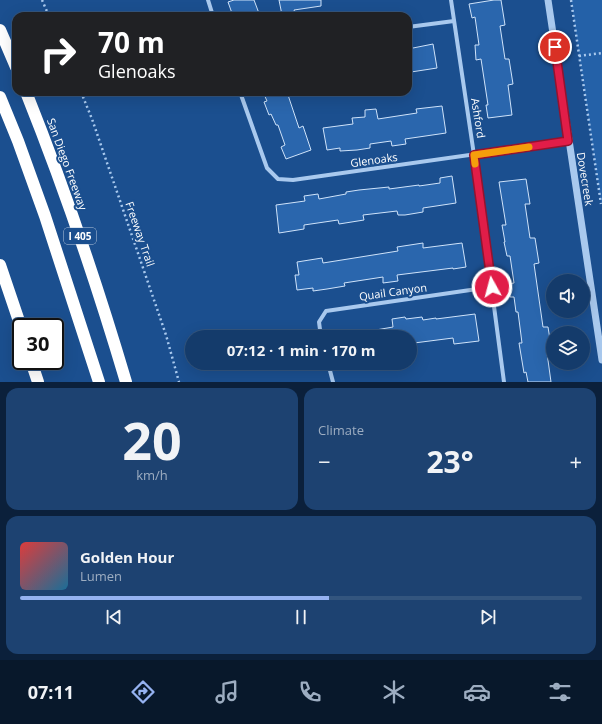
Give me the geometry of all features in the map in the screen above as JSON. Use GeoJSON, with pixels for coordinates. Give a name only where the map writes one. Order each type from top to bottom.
{"type":"FeatureCollection","features":[{"type":"Feature","properties":{"kind":"highway"},"geometry":{"type":"LineString","coordinates":[[0,30],[12,58]]}},
{"type":"Feature","properties":{"kind":"highway","name":"San Diego Freeway"},"geometry":{"type":"LineString","coordinates":[[28,96],[90,265],[126,382]]}},
{"type":"Feature","properties":{"kind":"highway"},"geometry":{"type":"LineString","coordinates":[[0,97],[18,141],[45,216],[99,382]]}},
{"type":"Feature","properties":{"kind":"highway"},"geometry":{"type":"LineString","coordinates":[[0,265],[18,318]]}},
{"type":"Feature","properties":{"kind":"highway"},"geometry":{"type":"LineString","coordinates":[[34,370],[38,382]]}},
{"type":"Feature","properties":{"kind":"street"},"geometry":{"type":"LineString","coordinates":[[208,0],[212,12]]}},
{"type":"Feature","properties":{"kind":"street","name":"Ashford"},"geometry":{"type":"LineString","coordinates":[[451,0],[474,155],[504,382]]}},
{"type":"Feature","properties":{"kind":"street","name":"Dovecreek"},"geometry":{"type":"LineString","coordinates":[[548,0],[602,360]]}},
{"type":"Feature","properties":{"kind":"street"},"geometry":{"type":"LineString","coordinates":[[412,26],[454,21]]}},
{"type":"Feature","properties":{"kind":"street","name":"Glenoaks"},"geometry":{"type":"LineString","coordinates":[[241,96],[267,168],[278,179],[293,180],[568,141]]}},
{"type":"Feature","properties":{"kind":"street","name":"Quail Canyon"},"geometry":{"type":"LineString","coordinates":[[320,330],[319,322],[326,311],[492,287]]}},
{"type":"Feature","properties":{"kind":"street"},"geometry":{"type":"LineString","coordinates":[[330,370],[333,382]]}},
{"type":"Feature","properties":{"kind":"path"},"geometry":{"type":"LineString","coordinates":[[42,0],[46,12]]}},
{"type":"Feature","properties":{"kind":"path"},"geometry":{"type":"LineString","coordinates":[[571,0],[602,204]]}},
{"type":"Feature","properties":{"kind":"path"},"geometry":{"type":"LineString","coordinates":[[579,56],[602,53]]}},
{"type":"Feature","properties":{"kind":"path","name":"Freeway Trail"},"geometry":{"type":"LineString","coordinates":[[83,96],[92,119],[166,335],[179,382]]}},
{"type":"Feature","properties":{"kind":"shaded area"},"geometry":{"type":"Polygon","coordinates":[[[571,0],[602,0],[602,204],[601,204],[571,0]]]}},
{"type":"Feature","properties":{"kind":"building"},"geometry":{"type":"Polygon","coordinates":[[[234,0],[254,0],[258,12],[232,12],[228,2],[234,0]]]}},
{"type":"Feature","properties":{"kind":"building"},"geometry":{"type":"Polygon","coordinates":[[[279,0],[321,0],[321,6],[294,10],[295,12],[281,12],[279,0]]]}},
{"type":"Feature","properties":{"kind":"building"},"geometry":{"type":"Polygon","coordinates":[[[501,0],[505,25],[500,26],[505,59],[509,59],[513,84],[508,85],[512,115],[488,118],[486,105],[488,105],[481,59],[476,60],[475,45],[479,45],[475,17],[472,18],[469,4],[501,0]]]}},
{"type":"Feature","properties":{"kind":"building"},"geometry":{"type":"Polygon","coordinates":[[[433,44],[437,68],[412,72],[412,48],[433,44]]]}},
{"type":"Feature","properties":{"kind":"building"},"geometry":{"type":"Polygon","coordinates":[[[265,96],[288,96],[299,128],[303,126],[311,150],[286,159],[281,147],[285,145],[278,125],[276,125],[271,114],[269,115],[264,102],[267,101],[265,96]]]}},
{"type":"Feature","properties":{"kind":"building"},"geometry":{"type":"Polygon","coordinates":[[[442,106],[446,133],[405,139],[406,144],[392,146],[391,141],[370,144],[370,148],[357,150],[340,151],[340,148],[327,150],[323,128],[353,124],[352,118],[365,117],[365,110],[376,109],[378,119],[417,113],[416,109],[442,106]]]}},
{"type":"Feature","properties":{"kind":"building"},"geometry":{"type":"Polygon","coordinates":[[[452,176],[456,203],[423,208],[423,212],[405,215],[398,215],[397,211],[363,215],[364,220],[339,224],[338,220],[304,225],[304,229],[279,233],[276,205],[305,201],[304,196],[318,194],[319,199],[359,190],[389,187],[389,189],[440,183],[440,178],[452,176]]]}},
{"type":"Feature","properties":{"kind":"building"},"geometry":{"type":"Polygon","coordinates":[[[526,179],[530,204],[525,204],[530,238],[535,238],[539,263],[534,264],[543,327],[546,327],[546,370],[549,370],[551,382],[528,382],[526,372],[524,373],[519,343],[522,343],[518,312],[516,312],[514,297],[510,297],[508,284],[514,283],[510,256],[507,256],[504,242],[502,225],[506,225],[499,182],[526,179]]]}},
{"type":"Feature","properties":{"kind":"building"},"geometry":{"type":"Polygon","coordinates":[[[423,243],[423,248],[462,243],[466,267],[397,275],[398,281],[383,283],[383,277],[344,283],[345,286],[327,289],[313,291],[313,288],[297,290],[295,275],[299,275],[297,262],[322,258],[323,263],[398,251],[397,247],[423,243]]]}},
{"type":"Feature","properties":{"kind":"building"},"geometry":{"type":"Polygon","coordinates":[[[475,314],[479,341],[454,344],[453,338],[417,343],[417,330],[376,330],[393,327],[392,319],[422,317],[423,320],[475,314]]]}},
{"type":"Feature","properties":{"kind":"slow traffic"},"geometry":{"type":"LineString","coordinates":[[475,164],[474,155],[529,147]]}},
{"type":"Feature","properties":{"kind":"route"},"geometry":{"type":"LineString","coordinates":[[492,287],[474,155],[568,141],[555,47]]}}]}
